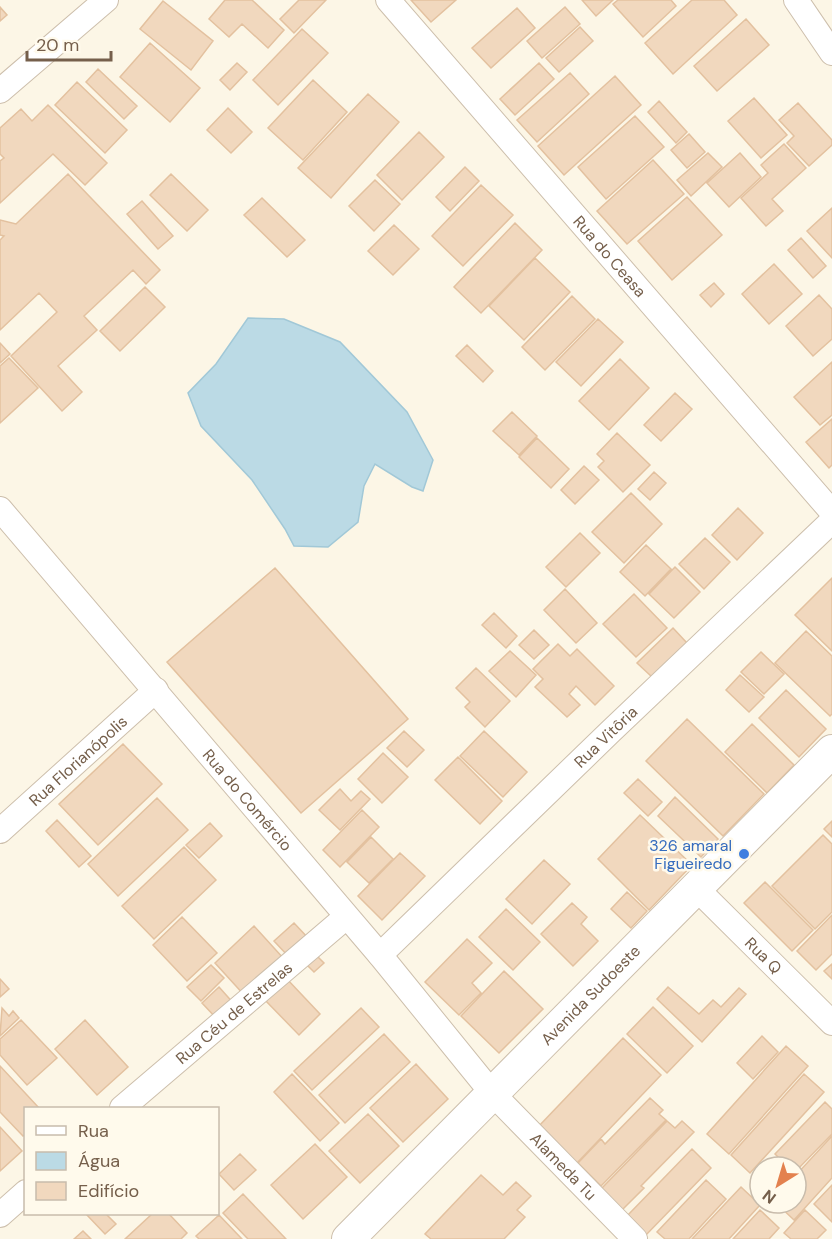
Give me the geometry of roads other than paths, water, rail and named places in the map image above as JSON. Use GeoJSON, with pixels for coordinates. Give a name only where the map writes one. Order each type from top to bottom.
{"type":"FeatureCollection","features":[{"type":"Feature","properties":{"kind":"street"},"geometry":{"type":"LineString","coordinates":[[0,91],[106,0]]}},
{"type":"Feature","properties":{"kind":"street","name":"Rua do Ceasa"},"geometry":{"type":"LineString","coordinates":[[388,0],[832,512]]}},
{"type":"Feature","properties":{"kind":"street"},"geometry":{"type":"LineString","coordinates":[[796,0],[832,53]]}},
{"type":"Feature","properties":{"kind":"street","name":"Rua do Comércio"},"geometry":{"type":"LineString","coordinates":[[0,509],[380,955],[492,1093]]}},
{"type":"Feature","properties":{"kind":"street","name":"Rua Vitôria"},"geometry":{"type":"LineString","coordinates":[[380,955],[832,521]]}},
{"type":"Feature","properties":{"kind":"street","name":"Rua Florianópolis"},"geometry":{"type":"LineString","coordinates":[[0,831],[156,690]]}},
{"type":"Feature","properties":{"kind":"street","name":"Avenida Sudoeste"},"geometry":{"type":"LineString","coordinates":[[348,1239],[832,751]]}},
{"type":"Feature","properties":{"kind":"street","name":"Rua Q"},"geometry":{"type":"LineString","coordinates":[[697,889],[832,1023]]}},
{"type":"Feature","properties":{"kind":"street","name":"Rua Céu de Estrelas"},"geometry":{"type":"LineString","coordinates":[[123,1107],[346,917]]}},
{"type":"Feature","properties":{"kind":"street","name":"Alameda Tu"},"geometry":{"type":"LineString","coordinates":[[492,1093],[635,1239]]}},
{"type":"Feature","properties":{"kind":"street"},"geometry":{"type":"LineString","coordinates":[[0,1215],[24,1194]]}},
{"type":"Feature","properties":{"kind":"water"},"geometry":{"type":"Polygon","coordinates":[[[248,318],[284,319],[340,342],[407,412],[433,460],[423,491],[412,487],[375,464],[364,486],[358,522],[328,547],[294,546],[252,480],[201,426],[188,393],[216,364],[248,318]]]}},
{"type":"Feature","properties":{"kind":"place","name":"326 amaral Figueiredo"},"geometry":{"type":"Point","coordinates":[744,854]}}]}
